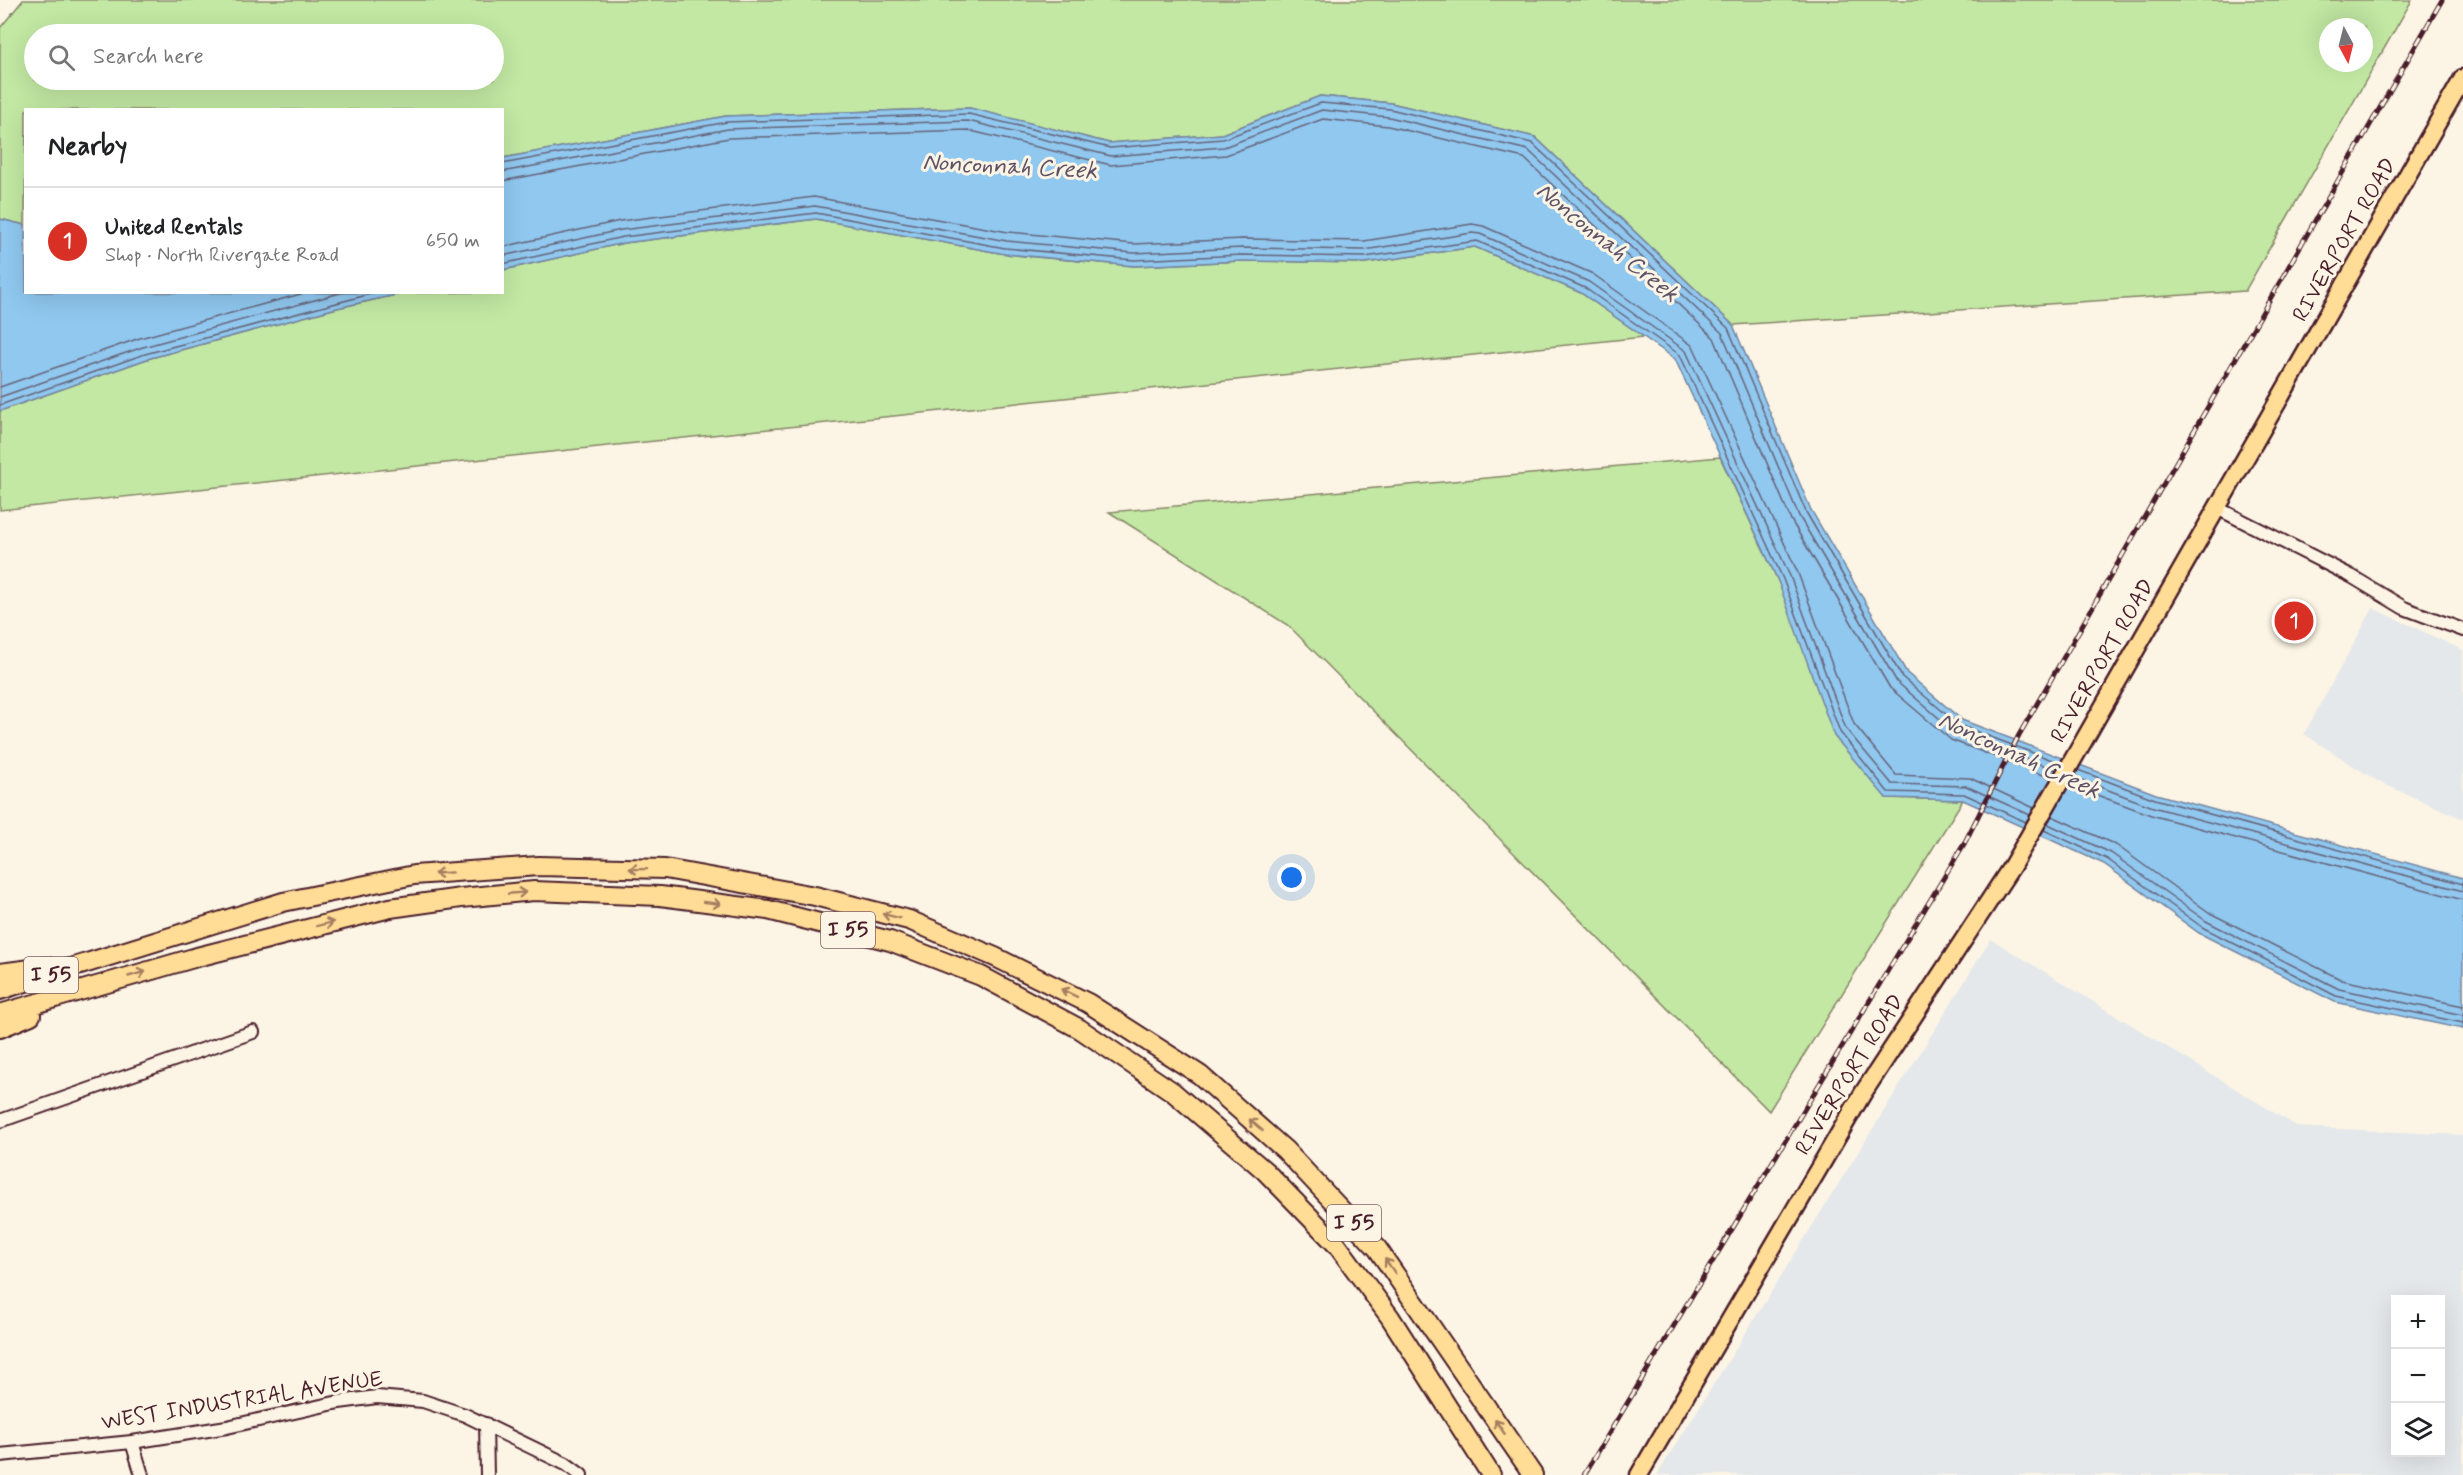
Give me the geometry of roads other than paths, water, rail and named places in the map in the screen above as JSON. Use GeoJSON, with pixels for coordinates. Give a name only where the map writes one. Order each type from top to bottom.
{"type":"FeatureCollection","features":[{"type":"Feature","properties":{"kind":"highway","name":"I 55"},"geometry":{"type":"LineString","coordinates":[[0,990],[283,902],[414,875],[539,866],[665,869],[815,896],[909,920],[995,957],[1088,1003],[1200,1075],[1285,1150],[1377,1248],[1533,1475]]}},
{"type":"Feature","properties":{"kind":"highway","name":"I 55"},"geometry":{"type":"LineString","coordinates":[[0,1014],[197,957],[390,908],[534,891],[660,896],[768,910],[890,941],[981,976],[1080,1029],[1173,1092],[1265,1171],[1337,1245],[1390,1317],[1491,1475]]}},
{"type":"Feature","properties":{"kind":"highway"},"geometry":{"type":"LineString","coordinates":[[0,973],[102,960]]}},
{"type":"Feature","properties":{"kind":"highway"},"geometry":{"type":"LineString","coordinates":[[0,1028],[106,983]]}},
{"type":"Feature","properties":{"kind":"main road","name":"RIVERPORT ROAD"},"geometry":{"type":"LineString","coordinates":[[1639,1475],[1863,1093],[2012,866],[2463,78]]}},
{"type":"Feature","properties":{"kind":"street"},"geometry":{"type":"LineString","coordinates":[[2217,508],[2351,576],[2404,608],[2463,630]]}},
{"type":"Feature","properties":{"kind":"street"},"geometry":{"type":"LineString","coordinates":[[0,1121],[253,1032]]}},
{"type":"Feature","properties":{"kind":"street","name":"WEST INDUSTRIAL AVENUE"},"geometry":{"type":"LineString","coordinates":[[0,1455],[132,1442],[227,1427],[339,1402],[377,1397],[423,1401],[486,1424],[566,1464],[581,1475]]}},
{"type":"Feature","properties":{"kind":"street"},"geometry":{"type":"LineString","coordinates":[[486,1424],[487,1475]]}},
{"type":"Feature","properties":{"kind":"street"},"geometry":{"type":"LineString","coordinates":[[132,1442],[142,1475]]}},
{"type":"Feature","properties":{"kind":"water","name":"Nonconnah Creek"},"geometry":{"type":"Polygon","coordinates":[[[1320,96],[1391,103],[1535,137],[1733,325],[1811,510],[1907,673],[1962,720],[2156,794],[2463,878],[2463,1029],[2335,1002],[2199,933],[2104,864],[1963,800],[1886,798],[1834,736],[1778,581],[1675,359],[1581,293],[1475,247],[1365,263],[1242,261],[1134,266],[1005,254],[816,219],[624,243],[504,270],[504,158],[726,116],[970,108],[1109,143],[1222,134],[1320,96]]]}},
{"type":"Feature","properties":{"kind":"water"},"geometry":{"type":"Polygon","coordinates":[[[0,219],[24,225],[24,294],[400,294],[337,308],[147,359],[0,411],[0,219]]]}},
{"type":"Feature","properties":{"kind":"railway"},"geometry":{"type":"LineString","coordinates":[[1584,1475],[1964,844],[2019,735],[2442,0]]}},
{"type":"Feature","properties":{"kind":"place","name":"United Rentals"},"geometry":{"type":"Point","coordinates":[2294,621]}}]}
